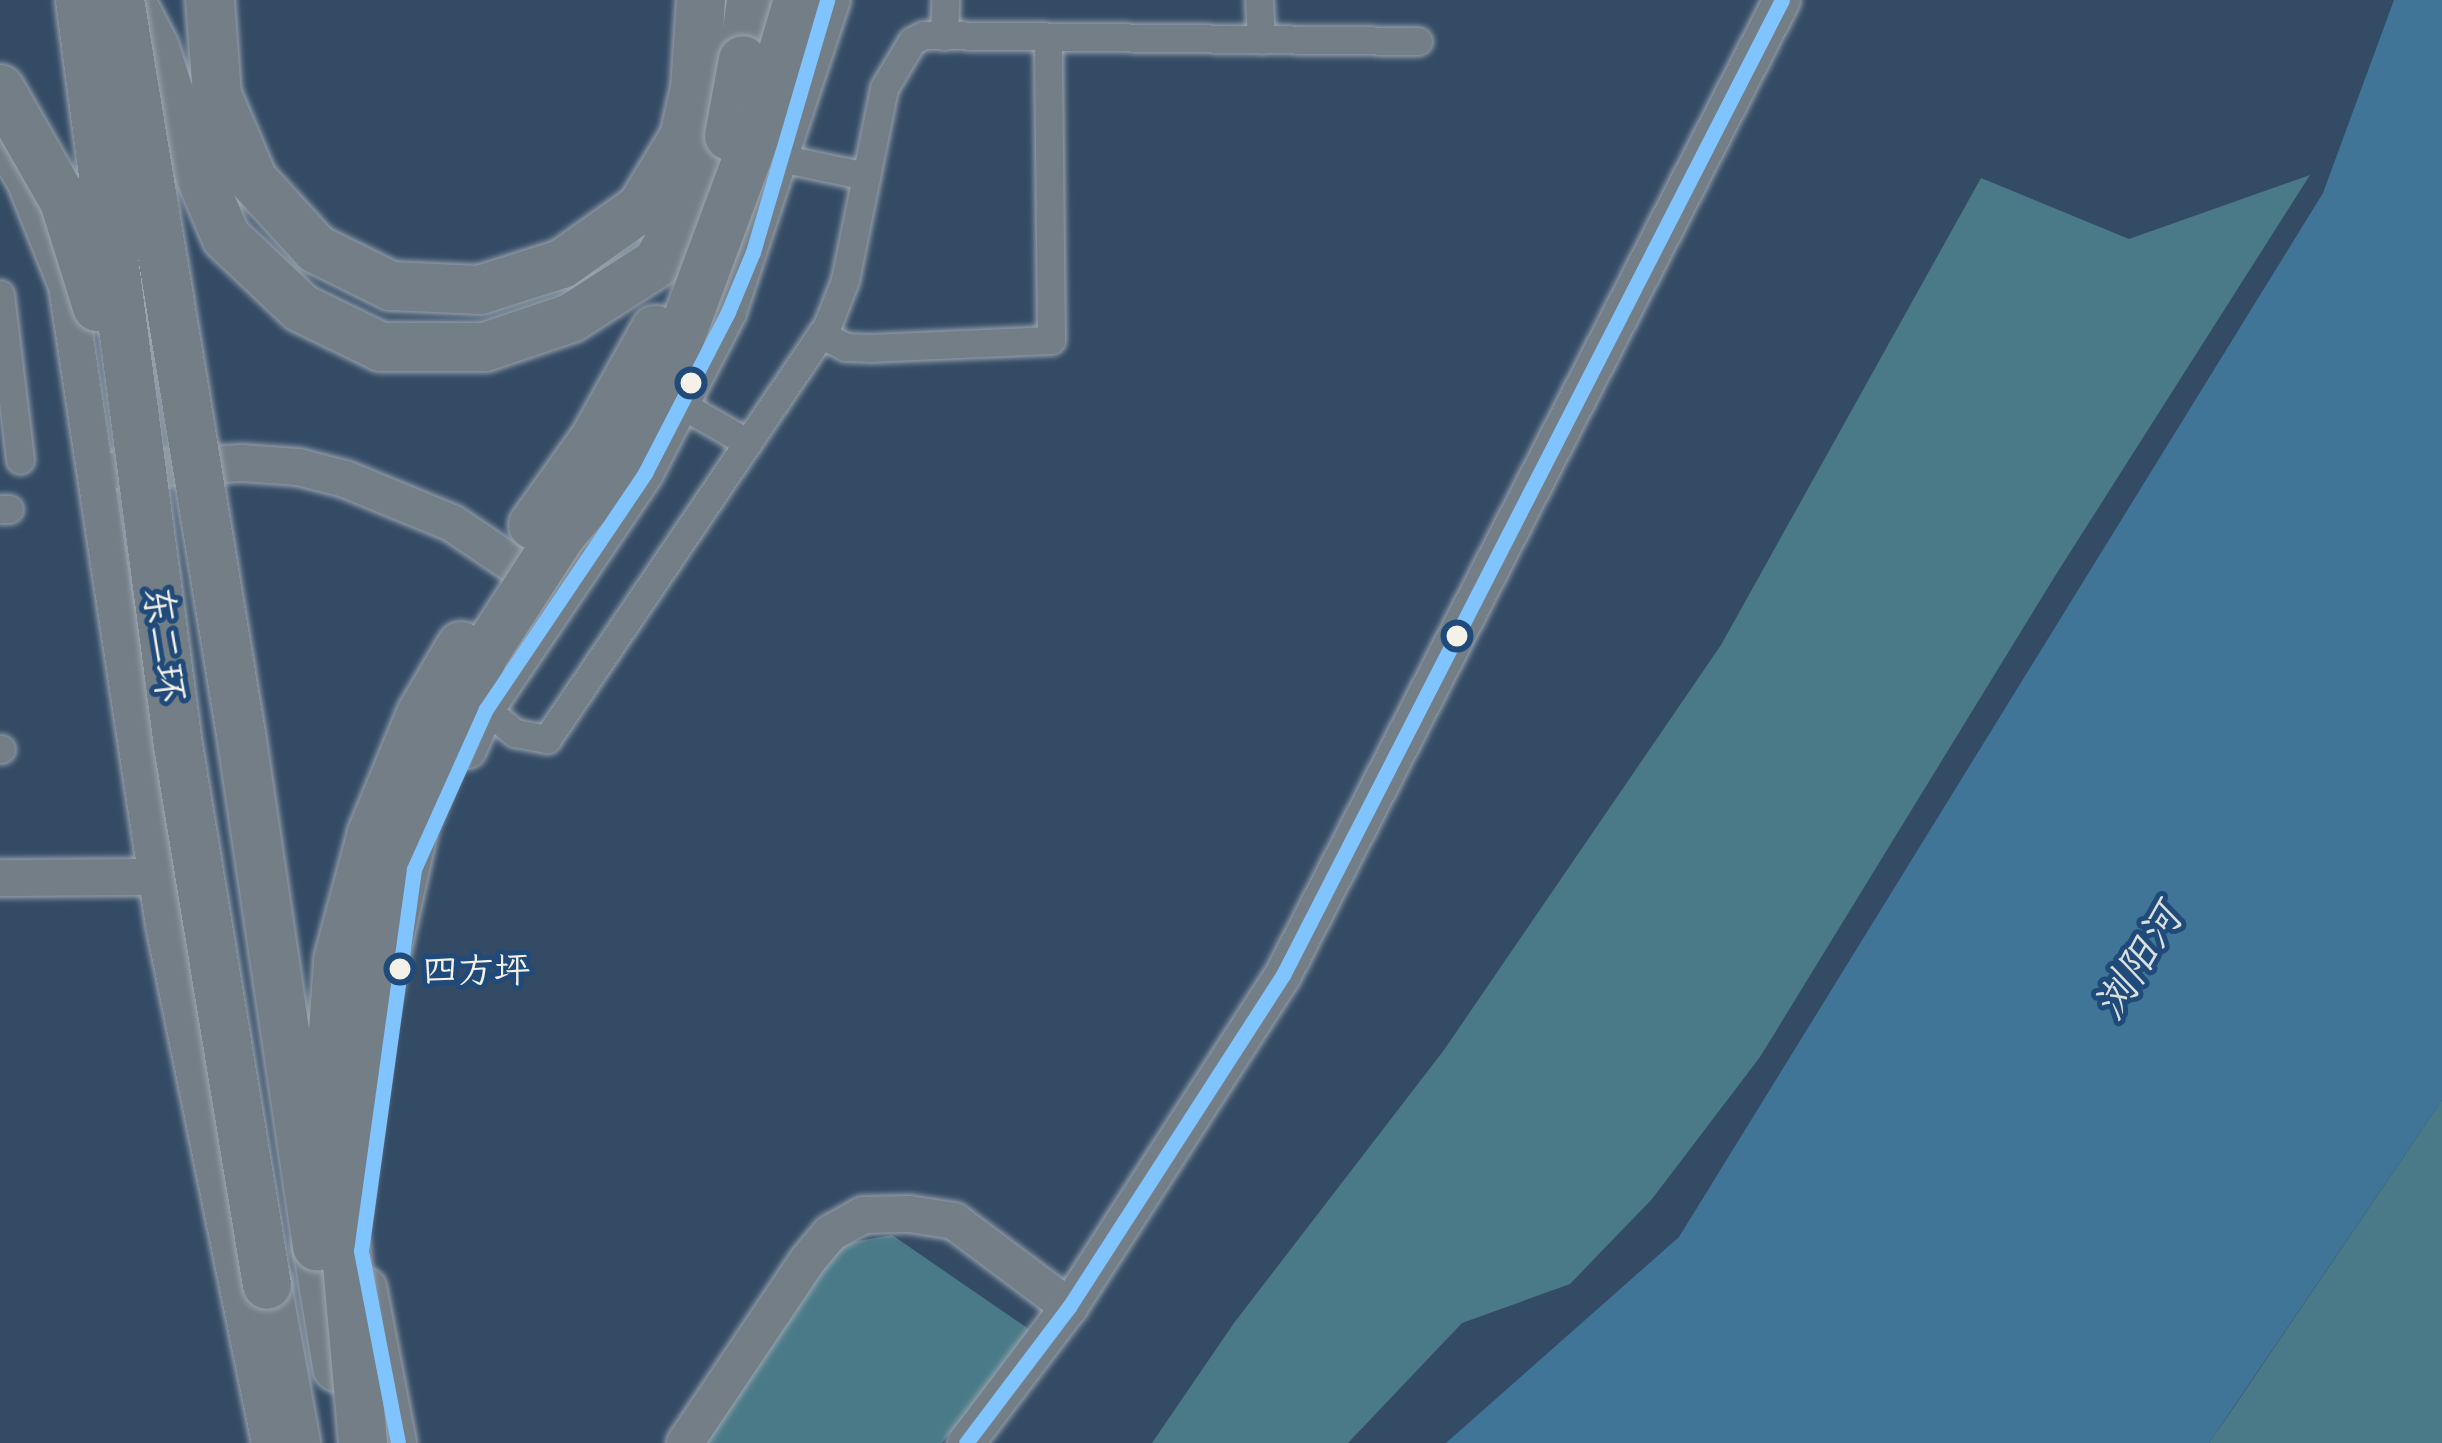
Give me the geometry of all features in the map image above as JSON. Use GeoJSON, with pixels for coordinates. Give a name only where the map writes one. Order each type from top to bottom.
{"type":"FeatureCollection","features":[{"type":"Feature","properties":{"kind":"highway","name":"东二环"},"geometry":{"type":"LineString","coordinates":[[80,0],[178,746],[266,1285]]}},
{"type":"Feature","properties":{"kind":"highway"},"geometry":{"type":"LineString","coordinates":[[120,0],[237,711],[349,1443]]}},
{"type":"Feature","properties":{"kind":"highway"},"geometry":{"type":"LineString","coordinates":[[130,0],[154,48],[182,136],[226,237],[301,308],[381,346],[485,346],[571,318],[657,263],[734,122]]}},
{"type":"Feature","properties":{"kind":"highway"},"geometry":{"type":"LineString","coordinates":[[211,0],[217,95],[253,181],[316,249],[391,286],[480,290],[562,264],[641,208],[684,136],[695,88],[700,0]]}},
{"type":"Feature","properties":{"kind":"highway"},"geometry":{"type":"LineString","coordinates":[[317,1246],[338,960],[372,833],[421,714],[524,537],[596,438],[646,352],[734,122],[751,0]]}},
{"type":"Feature","properties":{"kind":"highway"},"geometry":{"type":"LineString","coordinates":[[363,1443],[344,1230],[373,1010],[415,823],[483,656],[562,534],[617,470],[658,398],[766,108],[821,2]]}},
{"type":"Feature","properties":{"kind":"highway"},"geometry":{"type":"LineString","coordinates":[[0,89],[64,201],[97,303],[154,772],[208,1092],[266,1285],[296,1443]]}},
{"type":"Feature","properties":{"kind":"street"},"geometry":{"type":"LineString","coordinates":[[944,36],[945,0]]}},
{"type":"Feature","properties":{"kind":"street"},"geometry":{"type":"LineString","coordinates":[[1259,0],[1262,40]]}},
{"type":"Feature","properties":{"kind":"street"},"geometry":{"type":"LineString","coordinates":[[966,1443],[1069,1306],[1283,975],[1782,0]]}},
{"type":"Feature","properties":{"kind":"street"},"geometry":{"type":"LineString","coordinates":[[398,1443],[361,1250],[414,869],[487,709],[645,473],[682,405],[753,252],[821,2]]}},
{"type":"Feature","properties":{"kind":"street"},"geometry":{"type":"LineString","coordinates":[[487,709],[515,733],[547,739],[821,334],[845,280],[891,74],[912,40],[944,36],[1418,41]]}},
{"type":"Feature","properties":{"kind":"street"},"geometry":{"type":"LineString","coordinates":[[821,334],[845,346],[870,348],[1051,340],[1048,37]]}},
{"type":"Feature","properties":{"kind":"street"},"geometry":{"type":"LineString","coordinates":[[0,140],[25,181],[67,286],[156,877],[270,1443]]}},
{"type":"Feature","properties":{"kind":"street"},"geometry":{"type":"LineString","coordinates":[[780,158],[866,176]]}},
{"type":"Feature","properties":{"kind":"street"},"geometry":{"type":"LineString","coordinates":[[0,294],[20,460]]}},
{"type":"Feature","properties":{"kind":"street"},"geometry":{"type":"LineString","coordinates":[[682,405],[748,442]]}},
{"type":"Feature","properties":{"kind":"street"},"geometry":{"type":"LineString","coordinates":[[97,472],[242,463],[298,466],[346,479],[452,523],[561,596]]}},
{"type":"Feature","properties":{"kind":"street"},"geometry":{"type":"LineString","coordinates":[[0,878],[156,877]]}},
{"type":"Feature","properties":{"kind":"street"},"geometry":{"type":"LineString","coordinates":[[685,1443],[831,1233],[863,1215],[909,1214],[954,1221],[1069,1306]]}},
{"type":"Feature","properties":{"kind":"shaded area"},"geometry":{"type":"Polygon","coordinates":[[[2310,175],[2055,576],[1760,1057],[1652,1199],[1570,1284],[1462,1323],[1348,1443],[1152,1443],[1234,1323],[1444,1050],[1721,645],[1981,178],[2129,239],[2310,175]]]}},
{"type":"Feature","properties":{"kind":"shaded area"},"geometry":{"type":"Polygon","coordinates":[[[2442,1100],[2442,1443],[2209,1443],[2234,1407],[2442,1100]]]}},
{"type":"Feature","properties":{"kind":"shaded area"},"geometry":{"type":"Polygon","coordinates":[[[892,1235],[1033,1332],[942,1443],[701,1443],[829,1246],[892,1235]]]}},
{"type":"Feature","properties":{"kind":"water","name":"浏阳河"},"geometry":{"type":"Polygon","coordinates":[[[2394,0],[2442,0],[2442,1100],[2209,1443],[1446,1443],[1679,1237],[2323,193],[2394,0]]]}},
{"type":"Feature","properties":{"kind":"transit line"},"geometry":{"type":"LineString","coordinates":[[398,1443],[361,1251],[414,869],[486,709],[645,473],[728,312],[753,252],[827,0]]}},
{"type":"Feature","properties":{"kind":"transit line"},"geometry":{"type":"LineString","coordinates":[[966,1443],[1069,1307],[1283,975],[1782,0]]}},
{"type":"Feature","properties":{"kind":"place","name":"四方坪"},"geometry":{"type":"Point","coordinates":[400,969]}}]}
